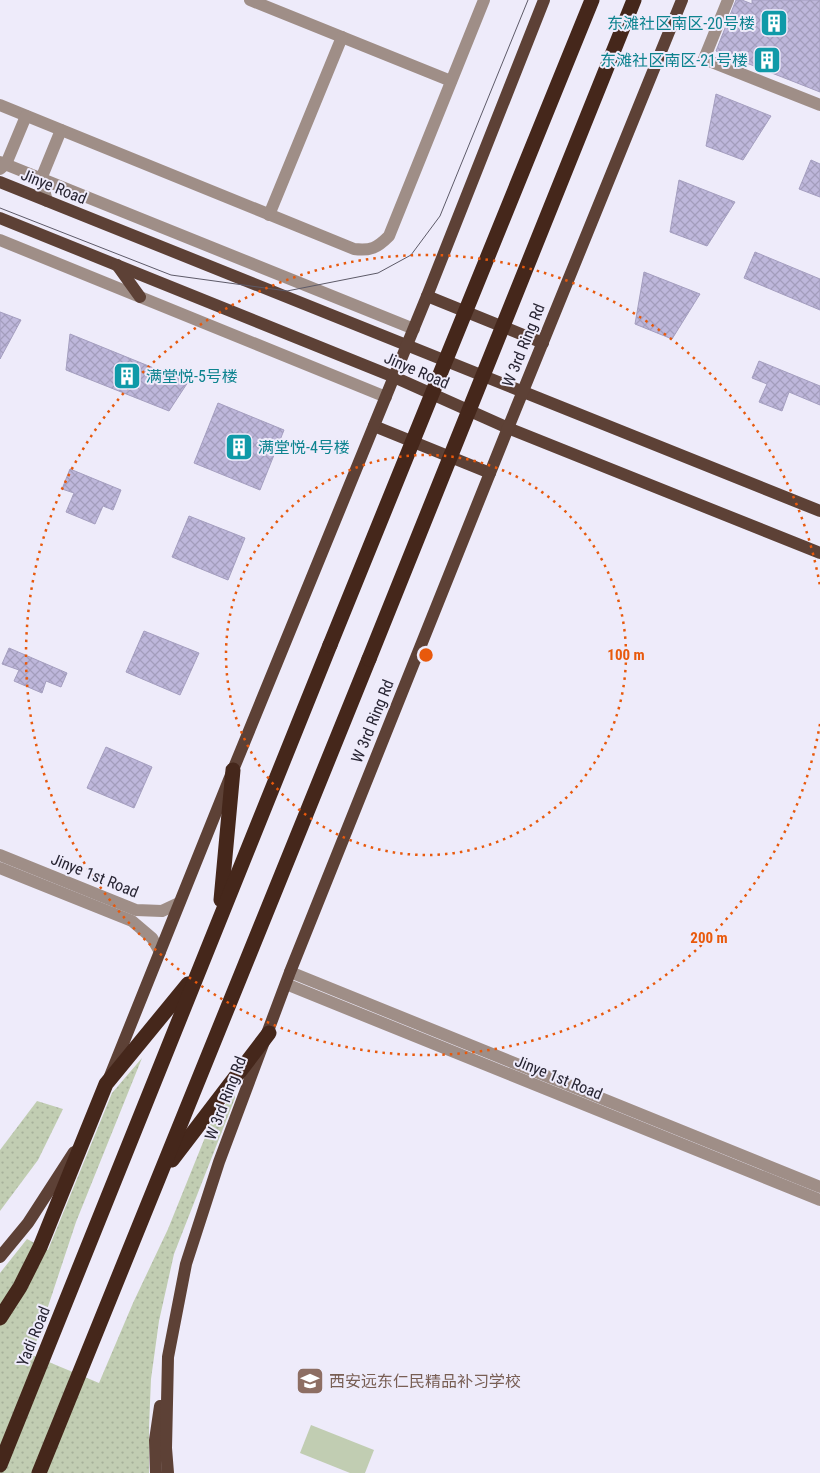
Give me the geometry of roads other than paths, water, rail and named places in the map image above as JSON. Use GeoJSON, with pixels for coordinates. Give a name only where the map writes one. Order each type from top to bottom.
{"type":"FeatureCollection","features":[{"type":"Feature","properties":{"kind":"highway"},"geometry":{"type":"LineString","coordinates":[[0,1318],[20,1287],[40,1247],[106,1084],[198,971],[592,0]]}},
{"type":"Feature","properties":{"kind":"highway","name":"W 3rd Ring Rd"},"geometry":{"type":"LineString","coordinates":[[39,1473],[634,0]]}},
{"type":"Feature","properties":{"kind":"highway"},"geometry":{"type":"LineString","coordinates":[[220,917],[233,770]]}},
{"type":"Feature","properties":{"kind":"highway","name":"Yadi Road"},"geometry":{"type":"LineString","coordinates":[[0,1465],[198,971]]}},
{"type":"Feature","properties":{"kind":"highway"},"geometry":{"type":"LineString","coordinates":[[159,1177],[269,1032]]}},
{"type":"Feature","properties":{"kind":"main road"},"geometry":{"type":"LineString","coordinates":[[106,1084],[414,329],[544,0]]}},
{"type":"Feature","properties":{"kind":"main road","name":"W 3rd Ring Rd"},"geometry":{"type":"LineString","coordinates":[[168,1473],[166,1448],[168,1358],[186,1264],[219,1162],[288,978],[490,472],[682,0]]}},
{"type":"Feature","properties":{"kind":"main road","name":"Jinye Road"},"geometry":{"type":"LineString","coordinates":[[0,182],[820,511]]}},
{"type":"Feature","properties":{"kind":"main road","name":"Jinye Road"},"geometry":{"type":"LineString","coordinates":[[0,218],[394,377],[508,428],[820,553]]}},
{"type":"Feature","properties":{"kind":"main road"},"geometry":{"type":"LineString","coordinates":[[117,265],[140,297]]}},
{"type":"Feature","properties":{"kind":"main road"},"geometry":{"type":"LineString","coordinates":[[427,296],[543,344]]}},
{"type":"Feature","properties":{"kind":"main road"},"geometry":{"type":"LineString","coordinates":[[374,426],[490,472]]}},
{"type":"Feature","properties":{"kind":"main road"},"geometry":{"type":"LineString","coordinates":[[0,1257],[28,1223],[88,1129]]}},
{"type":"Feature","properties":{"kind":"main road"},"geometry":{"type":"LineString","coordinates":[[156,1473],[155,1440],[168,1358]]}},
{"type":"Feature","properties":{"kind":"street"},"geometry":{"type":"LineString","coordinates":[[250,0],[451,81]]}},
{"type":"Feature","properties":{"kind":"street"},"geometry":{"type":"LineString","coordinates":[[0,105],[354,249],[367,250],[381,244],[389,236],[484,0]]}},
{"type":"Feature","properties":{"kind":"street"},"geometry":{"type":"LineString","coordinates":[[728,0],[704,59],[820,105]]}},
{"type":"Feature","properties":{"kind":"street"},"geometry":{"type":"LineString","coordinates":[[269,214],[342,37]]}},
{"type":"Feature","properties":{"kind":"street"},"geometry":{"type":"LineString","coordinates":[[2,165],[26,116]]}},
{"type":"Feature","properties":{"kind":"street"},"geometry":{"type":"LineString","coordinates":[[47,201],[41,179],[61,130]]}},
{"type":"Feature","properties":{"kind":"street","name":"Jinye Road"},"geometry":{"type":"LineString","coordinates":[[2,165],[414,329]]}},
{"type":"Feature","properties":{"kind":"street"},"geometry":{"type":"LineString","coordinates":[[0,240],[386,397]]}},
{"type":"Feature","properties":{"kind":"street","name":"Jinye 1st Road"},"geometry":{"type":"LineString","coordinates":[[0,855],[136,910],[162,911],[179,903]]}},
{"type":"Feature","properties":{"kind":"street","name":"Jinye 1st Road"},"geometry":{"type":"LineString","coordinates":[[0,868],[132,921],[152,938],[160,952]]}},
{"type":"Feature","properties":{"kind":"street","name":"Jinye 1st Road"},"geometry":{"type":"LineString","coordinates":[[288,978],[820,1187]]}},
{"type":"Feature","properties":{"kind":"street","name":"Jinye 1st Road"},"geometry":{"type":"LineString","coordinates":[[288,978],[820,1200]]}},
{"type":"Feature","properties":{"kind":"tram line"},"geometry":{"type":"LineString","coordinates":[[0,208],[171,275],[287,291],[378,273],[411,255],[440,216],[528,0]]}},
{"type":"Feature","properties":{"kind":"place","name":"东滩社区南区-20号楼"},"geometry":{"type":"Point","coordinates":[774,23]}},
{"type":"Feature","properties":{"kind":"place","name":"东滩社区南区-21号楼"},"geometry":{"type":"Point","coordinates":[767,60]}},
{"type":"Feature","properties":{"kind":"place","name":"满堂悦-5号楼"},"geometry":{"type":"Point","coordinates":[127,376]}},
{"type":"Feature","properties":{"kind":"place","name":"满堂悦-4号楼"},"geometry":{"type":"Point","coordinates":[239,447]}},
{"type":"Feature","properties":{"kind":"place","name":"西安远东仁民精品补习学校"},"geometry":{"type":"Point","coordinates":[310,1381]}}]}
